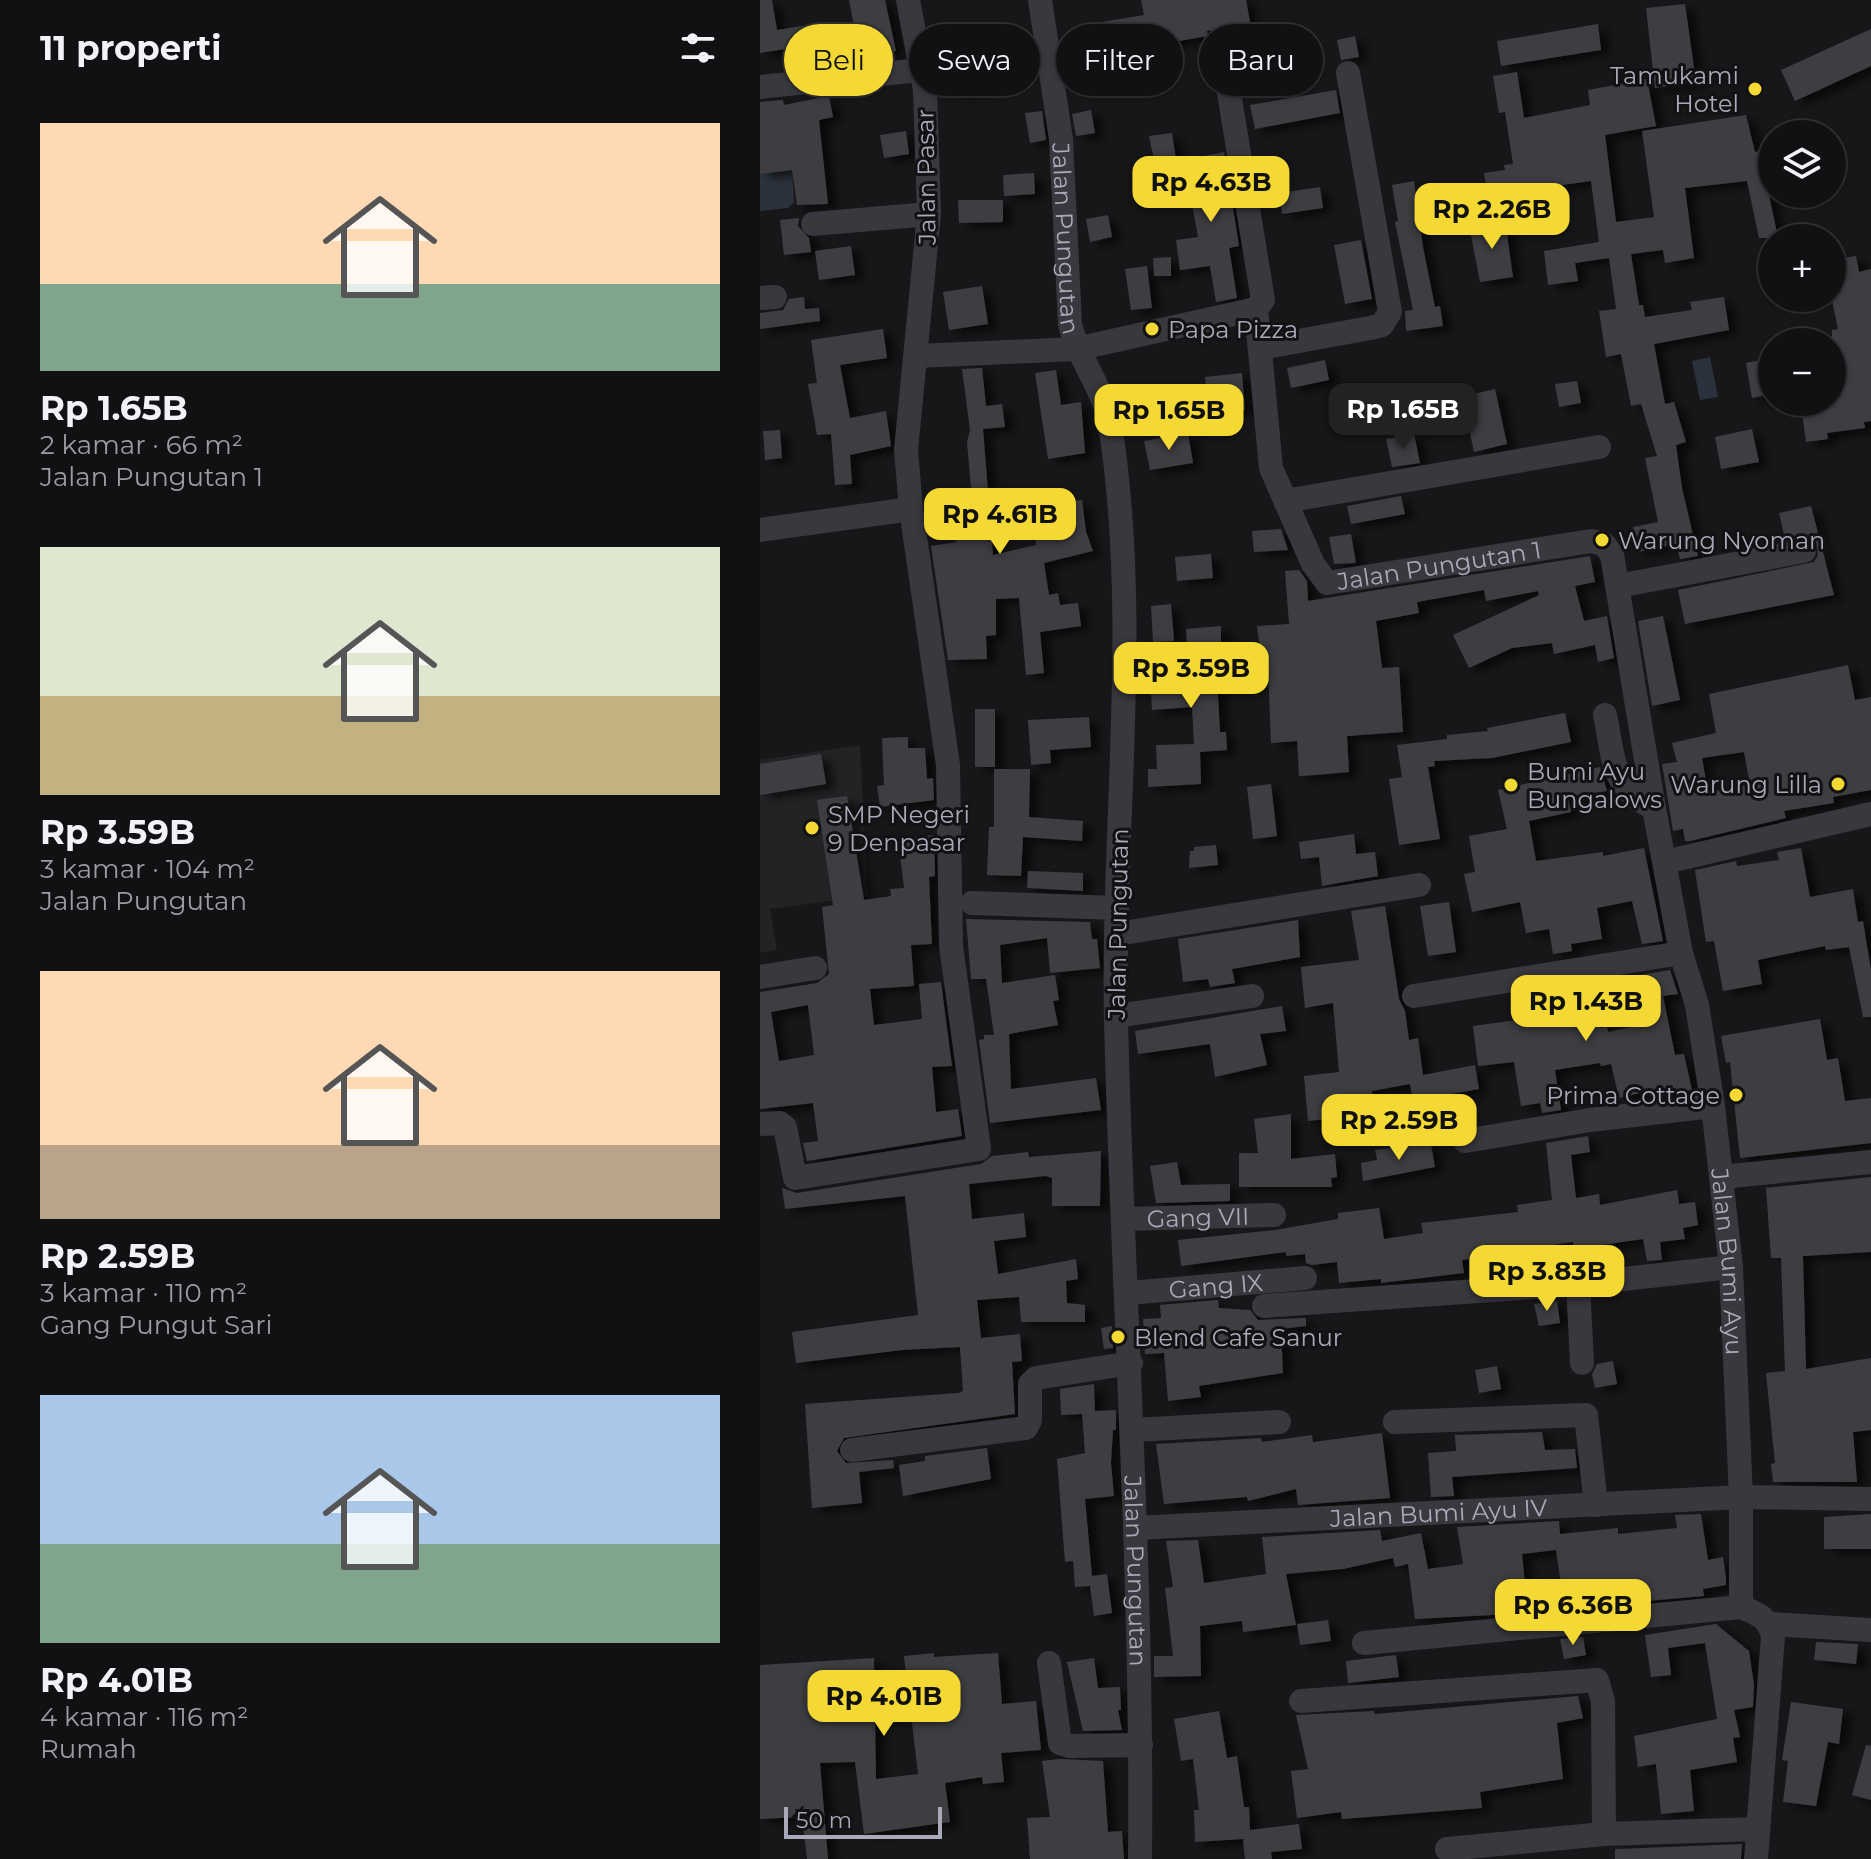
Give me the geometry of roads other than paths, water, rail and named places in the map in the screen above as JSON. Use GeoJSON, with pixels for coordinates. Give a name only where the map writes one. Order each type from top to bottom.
{"type":"FeatureCollection","features":[{"type":"Feature","properties":{"kind":"street","name":"Jalan Pasar"},"geometry":{"type":"LineString","coordinates":[[908,0],[912,24]]}},
{"type":"Feature","properties":{"kind":"street","name":"Jalan Pungutan"},"geometry":{"type":"LineString","coordinates":[[1040,0],[1061,139],[1070,324],[1076,349],[1109,418],[1123,576],[1125,717],[1116,1016],[1134,1430],[1141,1745],[1140,1859]]}},
{"type":"Feature","properties":{"kind":"street"},"geometry":{"type":"LineString","coordinates":[[760,87],[909,71]]}},
{"type":"Feature","properties":{"kind":"street"},"geometry":{"type":"LineString","coordinates":[[1260,348],[1382,325],[1390,312],[1348,73]]}},
{"type":"Feature","properties":{"kind":"street","name":"Jalan Pasar"},"geometry":{"type":"LineString","coordinates":[[760,1124],[780,1123],[785,1127],[795,1178],[979,1149],[951,946],[948,765],[911,509],[907,417],[918,356],[929,214],[928,134],[923,96]]}},
{"type":"Feature","properties":{"kind":"street","name":"Jalan Pungutan 1"},"geometry":{"type":"LineString","coordinates":[[1230,96],[1263,300],[1256,309],[1266,440],[1271,468],[1313,564],[1327,583],[1591,541],[1604,544],[1612,555],[1618,586],[1665,862]]}},
{"type":"Feature","properties":{"kind":"street"},"geometry":{"type":"LineString","coordinates":[[813,224],[929,214]]}},
{"type":"Feature","properties":{"kind":"street"},"geometry":{"type":"LineString","coordinates":[[918,356],[1076,349],[1256,309]]}},
{"type":"Feature","properties":{"kind":"street"},"geometry":{"type":"LineString","coordinates":[[1285,501],[1599,447]]}},
{"type":"Feature","properties":{"kind":"street"},"geometry":{"type":"LineString","coordinates":[[760,530],[911,509]]}},
{"type":"Feature","properties":{"kind":"street"},"geometry":{"type":"LineString","coordinates":[[1618,586],[1804,551]]}},
{"type":"Feature","properties":{"kind":"street"},"geometry":{"type":"LineString","coordinates":[[1605,715],[1619,780],[1632,796],[1654,808]]}},
{"type":"Feature","properties":{"kind":"street"},"geometry":{"type":"LineString","coordinates":[[1665,862],[1871,814]]}},
{"type":"Feature","properties":{"kind":"street","name":"Jalan Bumi Ayu"},"geometry":{"type":"LineString","coordinates":[[1665,862],[1681,953],[1697,1005],[1713,1106],[1731,1267],[1741,1497],[1741,1607]]}},
{"type":"Feature","properties":{"kind":"street"},"geometry":{"type":"LineString","coordinates":[[1117,934],[1419,885]]}},
{"type":"Feature","properties":{"kind":"street"},"geometry":{"type":"LineString","coordinates":[[972,903],[1117,908]]}},
{"type":"Feature","properties":{"kind":"street"},"geometry":{"type":"LineString","coordinates":[[1414,996],[1681,953]]}},
{"type":"Feature","properties":{"kind":"street"},"geometry":{"type":"LineString","coordinates":[[760,977],[815,968]]}},
{"type":"Feature","properties":{"kind":"street"},"geometry":{"type":"LineString","coordinates":[[1116,1016],[1252,996]]}},
{"type":"Feature","properties":{"kind":"street"},"geometry":{"type":"LineString","coordinates":[[1465,1141],[1590,1120],[1713,1106]]}},
{"type":"Feature","properties":{"kind":"street"},"geometry":{"type":"LineString","coordinates":[[1721,1177],[1871,1162]]}},
{"type":"Feature","properties":{"kind":"street","name":"Gang VII"},"geometry":{"type":"LineString","coordinates":[[1124,1219],[1274,1215]]}},
{"type":"Feature","properties":{"kind":"street"},"geometry":{"type":"LineString","coordinates":[[1264,1306],[1578,1284],[1731,1267]]}},
{"type":"Feature","properties":{"kind":"street","name":"Gang IX"},"geometry":{"type":"LineString","coordinates":[[1128,1293],[1305,1278]]}},
{"type":"Feature","properties":{"kind":"street"},"geometry":{"type":"LineString","coordinates":[[1578,1284],[1582,1363]]}},
{"type":"Feature","properties":{"kind":"street"},"geometry":{"type":"LineString","coordinates":[[852,1450],[1026,1428],[1030,1420],[1030,1384],[1036,1378],[1131,1363]]}},
{"type":"Feature","properties":{"kind":"street"},"geometry":{"type":"LineString","coordinates":[[1395,1422],[1586,1415],[1596,1505]]}},
{"type":"Feature","properties":{"kind":"street"},"geometry":{"type":"LineString","coordinates":[[1134,1430],[1279,1422]]}},
{"type":"Feature","properties":{"kind":"street","name":"Jalan Bumi Ayu IV"},"geometry":{"type":"LineString","coordinates":[[1135,1528],[1741,1497],[1871,1499]]}},
{"type":"Feature","properties":{"kind":"street"},"geometry":{"type":"LineString","coordinates":[[1364,1643],[1741,1607],[1760,1615],[1770,1624],[1773,1636],[1756,1859]]}},
{"type":"Feature","properties":{"kind":"street"},"geometry":{"type":"LineString","coordinates":[[1770,1624],[1871,1630]]}},
{"type":"Feature","properties":{"kind":"street"},"geometry":{"type":"LineString","coordinates":[[1049,1663],[1060,1743],[1070,1746],[1141,1745]]}},
{"type":"Feature","properties":{"kind":"street"},"geometry":{"type":"LineString","coordinates":[[1301,1701],[1597,1680],[1603,1701],[1604,1834]]}},
{"type":"Feature","properties":{"kind":"street"},"geometry":{"type":"LineString","coordinates":[[1447,1849],[1604,1834],[1757,1829]]}},
{"type":"Feature","properties":{"kind":"place","name":"Tamukami Hotel"},"geometry":{"type":"Point","coordinates":[1755,89]}},
{"type":"Feature","properties":{"kind":"place","name":"Papa Pizza"},"geometry":{"type":"Point","coordinates":[1152,329]}},
{"type":"Feature","properties":{"kind":"place","name":"Warung Nyoman"},"geometry":{"type":"Point","coordinates":[1602,540]}},
{"type":"Feature","properties":{"kind":"place","name":"Warung Lilla"},"geometry":{"type":"Point","coordinates":[1838,784]}},
{"type":"Feature","properties":{"kind":"place","name":"Bumi Ayu Bungalows"},"geometry":{"type":"Point","coordinates":[1511,785]}},
{"type":"Feature","properties":{"kind":"place","name":"SMP Negeri 9 Denpasar"},"geometry":{"type":"Point","coordinates":[812,828]}},
{"type":"Feature","properties":{"kind":"place","name":"Prima Cottage"},"geometry":{"type":"Point","coordinates":[1736,1095]}},
{"type":"Feature","properties":{"kind":"place","name":"Blend Cafe Sanur"},"geometry":{"type":"Point","coordinates":[1118,1337]}}]}
